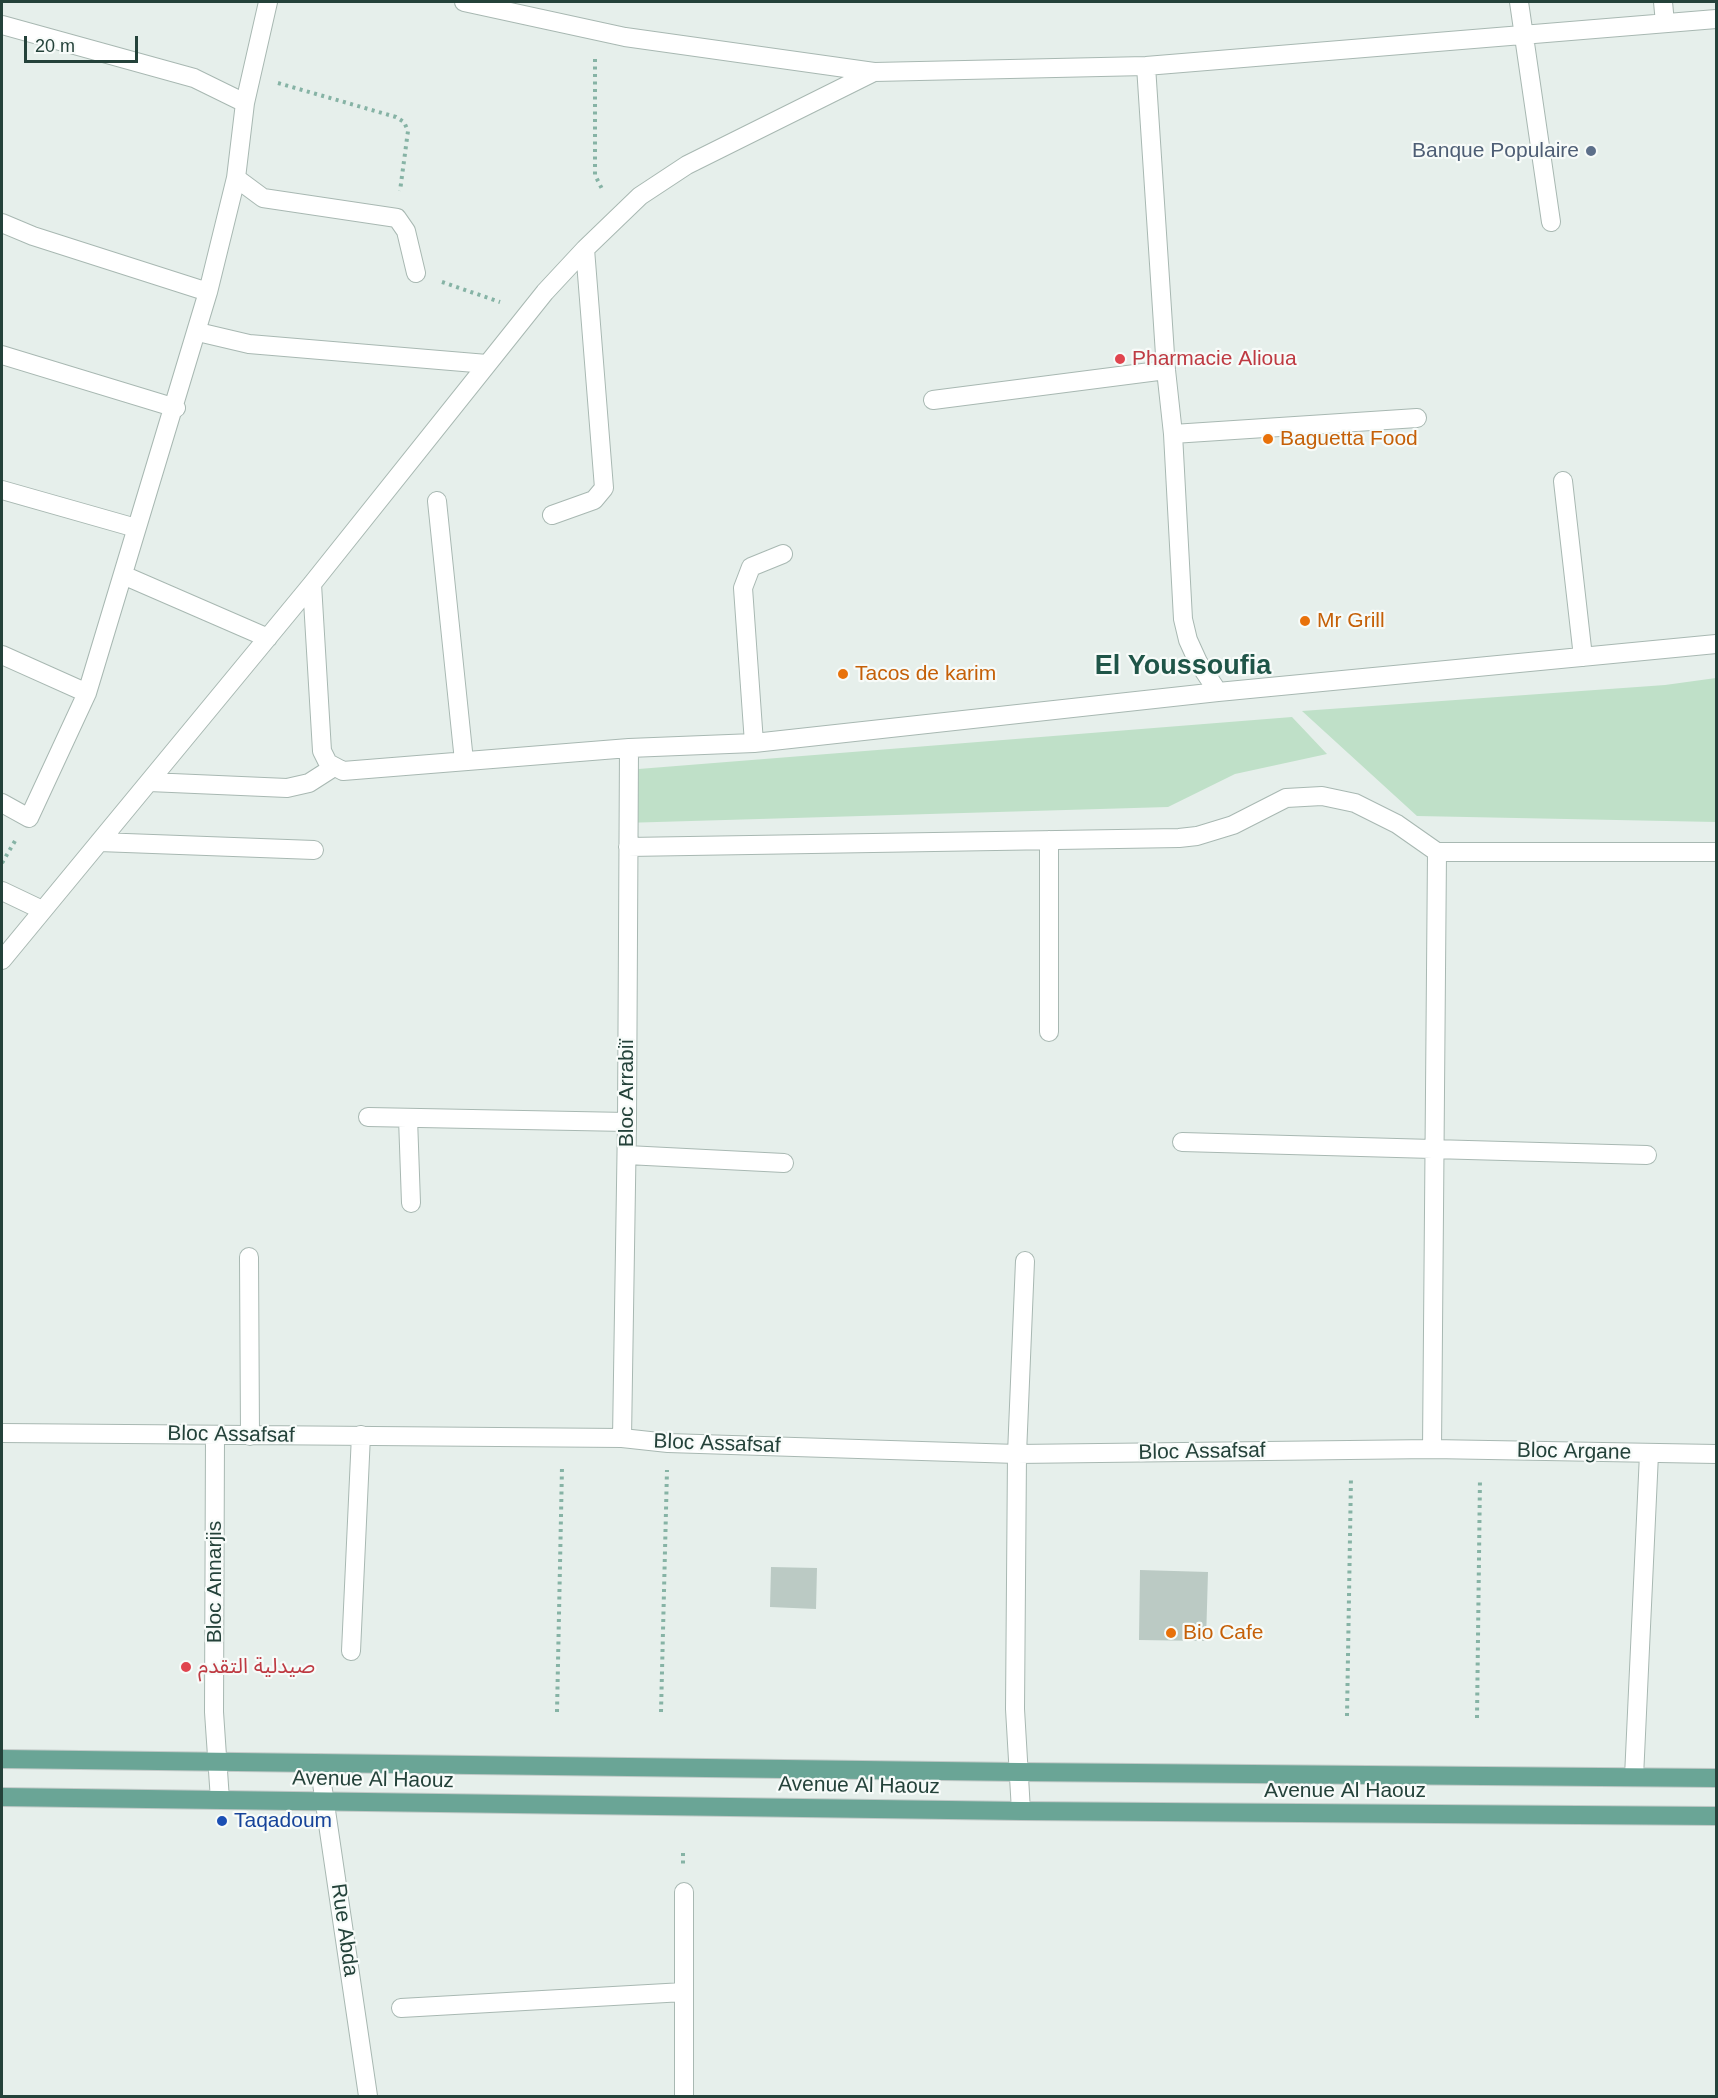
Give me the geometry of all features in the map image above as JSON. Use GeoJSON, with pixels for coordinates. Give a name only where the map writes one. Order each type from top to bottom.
{"type":"FeatureCollection","features":[{"type":"Feature","properties":{"kind":"main road","name":"Avenue Al Haouz"},"geometry":{"type":"LineString","coordinates":[[2,1759],[1716,1778]]}},
{"type":"Feature","properties":{"kind":"main road","name":"Avenue Al Haouz"},"geometry":{"type":"LineString","coordinates":[[2,1797],[1021,1811],[1716,1816]]}},
{"type":"Feature","properties":{"kind":"street"},"geometry":{"type":"LineString","coordinates":[[2,803],[29,818],[87,693],[198,332],[236,178],[250,75],[268,2]]}},
{"type":"Feature","properties":{"kind":"street"},"geometry":{"type":"LineString","coordinates":[[464,2],[595,30],[874,72],[1146,66],[1716,18]]}},
{"type":"Feature","properties":{"kind":"street"},"geometry":{"type":"LineString","coordinates":[[1519,2],[1551,222]]}},
{"type":"Feature","properties":{"kind":"street"},"geometry":{"type":"LineString","coordinates":[[1663,2],[1665,23]]}},
{"type":"Feature","properties":{"kind":"street"},"geometry":{"type":"LineString","coordinates":[[2,25],[194,78],[245,103]]}},
{"type":"Feature","properties":{"kind":"street"},"geometry":{"type":"LineString","coordinates":[[1146,66],[1166,370],[1173,434],[1183,619],[1188,640],[1198,662],[1218,692]]}},
{"type":"Feature","properties":{"kind":"street"},"geometry":{"type":"LineString","coordinates":[[2,960],[312,584],[529,311],[585,249],[640,196],[687,165],[874,72]]}},
{"type":"Feature","properties":{"kind":"street"},"geometry":{"type":"LineString","coordinates":[[236,178],[263,198],[397,218],[406,231],[416,273]]}},
{"type":"Feature","properties":{"kind":"street"},"geometry":{"type":"LineString","coordinates":[[2,223],[44,240],[208,292]]}},
{"type":"Feature","properties":{"kind":"street"},"geometry":{"type":"LineString","coordinates":[[552,515],[594,500],[604,488],[585,249]]}},
{"type":"Feature","properties":{"kind":"street"},"geometry":{"type":"LineString","coordinates":[[198,332],[249,344],[487,364]]}},
{"type":"Feature","properties":{"kind":"street"},"geometry":{"type":"LineString","coordinates":[[2,355],[176,408]]}},
{"type":"Feature","properties":{"kind":"street"},"geometry":{"type":"LineString","coordinates":[[933,400],[1166,370]]}},
{"type":"Feature","properties":{"kind":"street"},"geometry":{"type":"LineString","coordinates":[[1173,434],[1417,418]]}},
{"type":"Feature","properties":{"kind":"street"},"geometry":{"type":"LineString","coordinates":[[1563,481],[1583,657]]}},
{"type":"Feature","properties":{"kind":"street"},"geometry":{"type":"LineString","coordinates":[[2,490],[136,528]]}},
{"type":"Feature","properties":{"kind":"street"},"geometry":{"type":"LineString","coordinates":[[436,501],[464,761]]}},
{"type":"Feature","properties":{"kind":"street"},"geometry":{"type":"LineString","coordinates":[[754,743],[743,588],[751,567],[783,554]]}},
{"type":"Feature","properties":{"kind":"street"},"geometry":{"type":"LineString","coordinates":[[123,575],[268,638]]}},
{"type":"Feature","properties":{"kind":"street"},"geometry":{"type":"LineString","coordinates":[[312,584],[322,751],[328,763],[343,771],[629,748],[754,743],[1218,692],[1716,644]]}},
{"type":"Feature","properties":{"kind":"street"},"geometry":{"type":"LineString","coordinates":[[2,655],[87,693]]}},
{"type":"Feature","properties":{"kind":"street","name":"Bloc Arrabiï"},"geometry":{"type":"LineString","coordinates":[[622,1438],[627,1155],[629,748]]}},
{"type":"Feature","properties":{"kind":"street"},"geometry":{"type":"LineString","coordinates":[[149,782],[286,788],[309,783],[334,767]]}},
{"type":"Feature","properties":{"kind":"street"},"geometry":{"type":"LineString","coordinates":[[628,847],[1197,836],[1233,825],[1286,798],[1322,796],[1365,808],[1397,824],[1437,852],[1716,852]]}},
{"type":"Feature","properties":{"kind":"street"},"geometry":{"type":"LineString","coordinates":[[1049,840],[1049,1032]]}},
{"type":"Feature","properties":{"kind":"street"},"geometry":{"type":"LineString","coordinates":[[99,842],[314,850]]}},
{"type":"Feature","properties":{"kind":"street"},"geometry":{"type":"LineString","coordinates":[[1432,1449],[1437,852]]}},
{"type":"Feature","properties":{"kind":"street"},"geometry":{"type":"LineString","coordinates":[[2,891],[42,910]]}},
{"type":"Feature","properties":{"kind":"street"},"geometry":{"type":"LineString","coordinates":[[368,1117],[627,1122]]}},
{"type":"Feature","properties":{"kind":"street"},"geometry":{"type":"LineString","coordinates":[[408,1118],[411,1203]]}},
{"type":"Feature","properties":{"kind":"street"},"geometry":{"type":"LineString","coordinates":[[1182,1142],[1647,1155]]}},
{"type":"Feature","properties":{"kind":"street"},"geometry":{"type":"LineString","coordinates":[[627,1155],[784,1163]]}},
{"type":"Feature","properties":{"kind":"street"},"geometry":{"type":"LineString","coordinates":[[249,1257],[250,1436]]}},
{"type":"Feature","properties":{"kind":"street"},"geometry":{"type":"LineString","coordinates":[[1021,1811],[1015,1709],[1017,1454],[1025,1261]]}},
{"type":"Feature","properties":{"kind":"street","name":"Bloc Assafsaf"},"geometry":{"type":"LineString","coordinates":[[2,1433],[622,1438],[668,1443],[1017,1454],[1432,1449]]}},
{"type":"Feature","properties":{"kind":"street","name":"Bloc Annarjis"},"geometry":{"type":"LineString","coordinates":[[215,1435],[214,1712],[220,1800]]}},
{"type":"Feature","properties":{"kind":"street"},"geometry":{"type":"LineString","coordinates":[[351,1651],[360,1435]]}},
{"type":"Feature","properties":{"kind":"street","name":"Bloc Argane"},"geometry":{"type":"LineString","coordinates":[[1432,1449],[1716,1454]]}},
{"type":"Feature","properties":{"kind":"street"},"geometry":{"type":"LineString","coordinates":[[1634,1777],[1649,1454]]}},
{"type":"Feature","properties":{"kind":"street","name":"Rue Abda"},"geometry":{"type":"LineString","coordinates":[[319,1763],[368,2097]]}},
{"type":"Feature","properties":{"kind":"street"},"geometry":{"type":"LineString","coordinates":[[684,1892],[684,2097]]}},
{"type":"Feature","properties":{"kind":"street"},"geometry":{"type":"LineString","coordinates":[[401,2008],[684,1992]]}},
{"type":"Feature","properties":{"kind":"path"},"geometry":{"type":"LineString","coordinates":[[595,30],[595,175],[617,218]]}},
{"type":"Feature","properties":{"kind":"path"},"geometry":{"type":"LineString","coordinates":[[250,75],[396,117],[404,122],[408,131],[397,218]]}},
{"type":"Feature","properties":{"kind":"path"},"geometry":{"type":"LineString","coordinates":[[416,273],[529,311]]}},
{"type":"Feature","properties":{"kind":"path"},"geometry":{"type":"LineString","coordinates":[[557,1712],[563,1438]]}},
{"type":"Feature","properties":{"kind":"path"},"geometry":{"type":"LineString","coordinates":[[661,1713],[668,1443]]}},
{"type":"Feature","properties":{"kind":"path"},"geometry":{"type":"LineString","coordinates":[[1347,1716],[1351,1450]]}},
{"type":"Feature","properties":{"kind":"path"},"geometry":{"type":"LineString","coordinates":[[1477,1718],[1481,1450]]}},
{"type":"Feature","properties":{"kind":"green space"},"geometry":{"type":"Polygon","coordinates":[[[1716,678],[1716,822],[1417,816],[1302,711],[1665,685],[1716,678]]]}},
{"type":"Feature","properties":{"kind":"green space"},"geometry":{"type":"Polygon","coordinates":[[[1292,717],[1327,754],[1235,774],[1168,807],[623,823],[626,770],[1292,717]]]}},
{"type":"Feature","properties":{"kind":"building"},"geometry":{"type":"Polygon","coordinates":[[[771,1567],[817,1568],[816,1609],[770,1607],[771,1567]]]}},
{"type":"Feature","properties":{"kind":"building"},"geometry":{"type":"Polygon","coordinates":[[[1140,1570],[1208,1572],[1206,1641],[1139,1640],[1140,1570]]]}},
{"type":"Feature","properties":{"kind":"place","name":"Banque Populaire"},"geometry":{"type":"Point","coordinates":[1591,151]}},
{"type":"Feature","properties":{"kind":"place","name":"Pharmacie Alioua"},"geometry":{"type":"Point","coordinates":[1120,359]}},
{"type":"Feature","properties":{"kind":"place","name":"Baguetta Food"},"geometry":{"type":"Point","coordinates":[1268,439]}},
{"type":"Feature","properties":{"kind":"place","name":"Mr Grill"},"geometry":{"type":"Point","coordinates":[1305,621]}},
{"type":"Feature","properties":{"kind":"place","name":"Tacos de karim"},"geometry":{"type":"Point","coordinates":[843,674]}},
{"type":"Feature","properties":{"kind":"place","name":"Bio Cafe"},"geometry":{"type":"Point","coordinates":[1171,1633]}},
{"type":"Feature","properties":{"kind":"place","name":"صيدلية التقدم"},"geometry":{"type":"Point","coordinates":[186,1667]}},
{"type":"Feature","properties":{"kind":"place","name":"Taqadoum"},"geometry":{"type":"Point","coordinates":[222,1821]}},
{"type":"Feature","properties":{"kind":"district","name":"El Youssoufia"},"geometry":{"type":"Point","coordinates":[1183,667]}}]}
